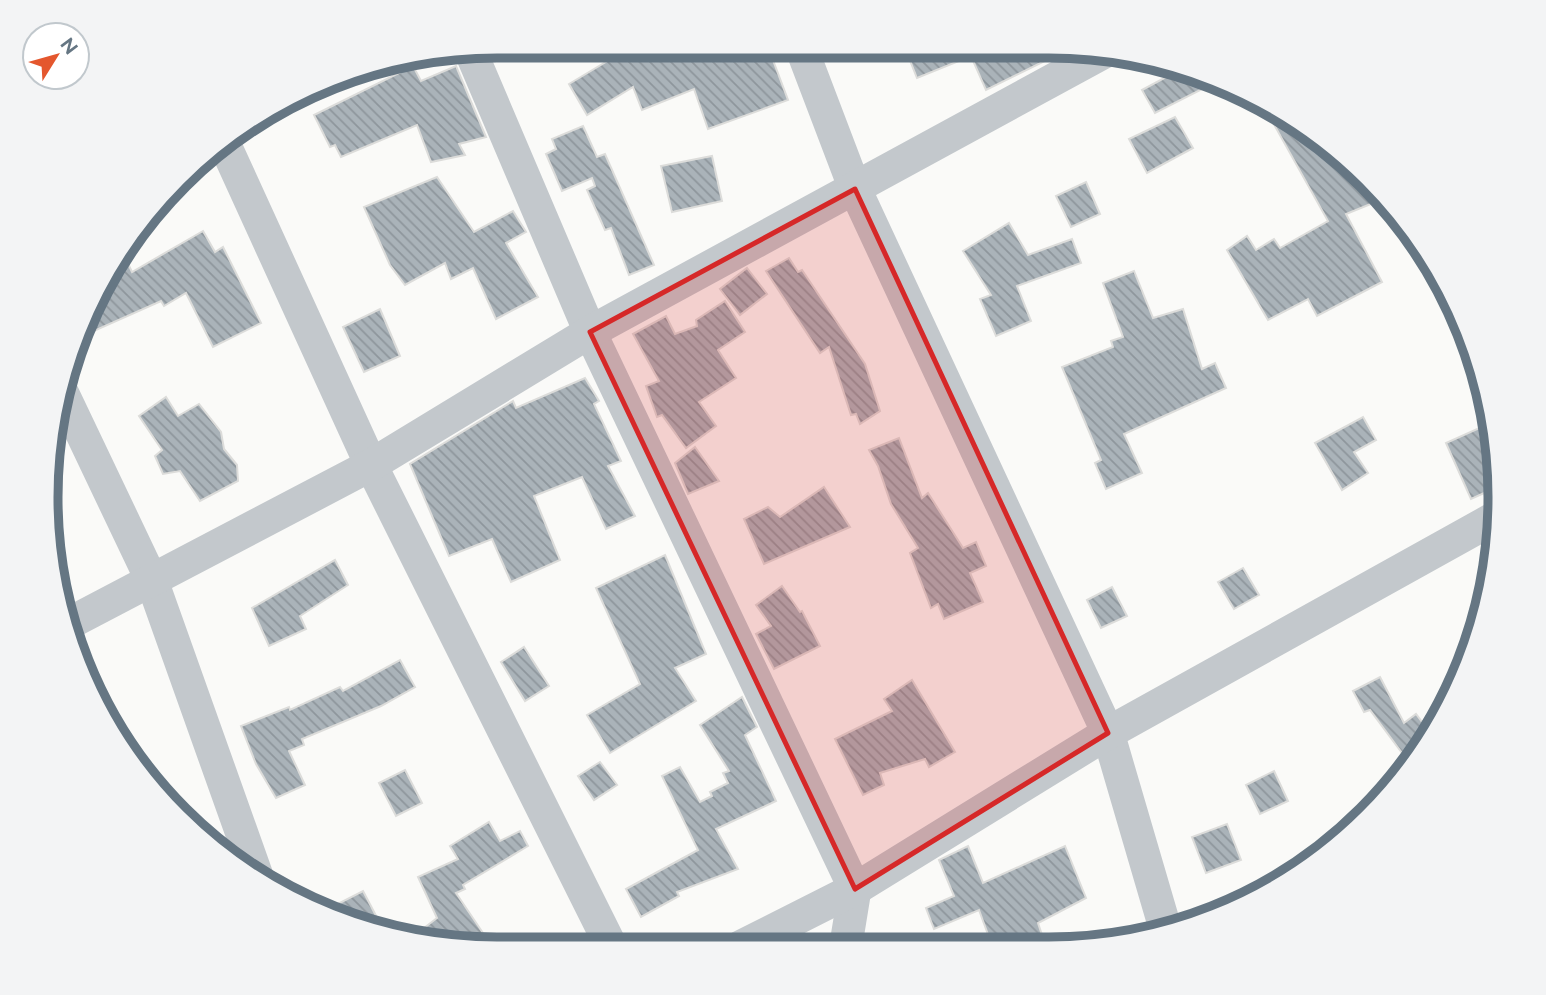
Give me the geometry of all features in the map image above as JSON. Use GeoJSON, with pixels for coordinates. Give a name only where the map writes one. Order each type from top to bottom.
{"type":"FeatureCollection","features":[{"type":"Feature","properties":{"kind":"street"},"geometry":{"type":"LineString","coordinates":[[805,58],[855,189],[1108,733],[1163,922]]}},
{"type":"Feature","properties":{"kind":"street"},"geometry":{"type":"LineString","coordinates":[[475,59],[590,332],[855,888],[847,937]]}},
{"type":"Feature","properties":{"kind":"street"},"geometry":{"type":"LineString","coordinates":[[76,620],[371,465],[590,332],[1089,60]]}},
{"type":"Feature","properties":{"kind":"street"},"geometry":{"type":"LineString","coordinates":[[228,151],[371,465],[607,937]]}},
{"type":"Feature","properties":{"kind":"street"},"geometry":{"type":"LineString","coordinates":[[68,404],[152,581],[252,862]]}},
{"type":"Feature","properties":{"kind":"street"},"geometry":{"type":"LineString","coordinates":[[759,937],[855,888],[1108,733],[1487,522]]}},
{"type":"Feature","properties":{"kind":"highlighted area"},"geometry":{"type":"Polygon","coordinates":[[[855,189],[1108,733],[855,889],[590,332],[855,189]]]}},
{"type":"Feature","properties":{"kind":"building"},"geometry":{"type":"Polygon","coordinates":[[[612,58],[772,58],[788,100],[708,129],[694,89],[642,110],[633,87],[587,115],[569,84],[612,58]]]}},
{"type":"Feature","properties":{"kind":"building"},"geometry":{"type":"Polygon","coordinates":[[[909,58],[966,58],[917,78],[909,58]]]}},
{"type":"Feature","properties":{"kind":"building"},"geometry":{"type":"Polygon","coordinates":[[[972,58],[1051,58],[986,90],[972,58]]]}},
{"type":"Feature","properties":{"kind":"building"},"geometry":{"type":"Polygon","coordinates":[[[413,66],[421,81],[456,66],[486,137],[459,144],[465,155],[431,162],[417,125],[341,157],[335,145],[330,147],[314,115],[413,66]]]}},
{"type":"Feature","properties":{"kind":"building"},"geometry":{"type":"Polygon","coordinates":[[[1170,75],[1206,87],[1155,113],[1142,90],[1170,75]]]}},
{"type":"Feature","properties":{"kind":"building"},"geometry":{"type":"Polygon","coordinates":[[[1175,117],[1193,148],[1147,173],[1129,139],[1175,117]]]}},
{"type":"Feature","properties":{"kind":"building"},"geometry":{"type":"Polygon","coordinates":[[[1271,119],[1316,149],[1374,203],[1346,214],[1382,282],[1317,316],[1308,299],[1268,320],[1227,250],[1247,236],[1256,250],[1274,239],[1280,248],[1328,221],[1271,119]]]}},
{"type":"Feature","properties":{"kind":"building"},"geometry":{"type":"Polygon","coordinates":[[[583,126],[597,157],[605,154],[654,265],[629,275],[611,228],[605,230],[587,190],[595,186],[592,178],[562,191],[546,154],[556,149],[552,139],[583,126]]]}},
{"type":"Feature","properties":{"kind":"building"},"geometry":{"type":"Polygon","coordinates":[[[712,156],[722,201],[672,212],[661,166],[712,156]]]}},
{"type":"Feature","properties":{"kind":"building"},"geometry":{"type":"Polygon","coordinates":[[[437,177],[474,232],[513,211],[526,232],[506,243],[538,297],[496,319],[473,268],[451,279],[445,263],[405,285],[390,265],[364,207],[437,177]]]}},
{"type":"Feature","properties":{"kind":"building"},"geometry":{"type":"Polygon","coordinates":[[[1086,182],[1100,214],[1071,227],[1056,196],[1086,182]]]}},
{"type":"Feature","properties":{"kind":"building"},"geometry":{"type":"Polygon","coordinates":[[[1009,223],[1028,255],[1072,239],[1081,263],[1017,286],[1031,321],[996,336],[980,299],[991,295],[963,251],[1009,223]]]}},
{"type":"Feature","properties":{"kind":"building"},"geometry":{"type":"Polygon","coordinates":[[[203,231],[215,252],[223,247],[261,323],[213,347],[186,293],[164,306],[161,301],[90,333],[127,261],[132,272],[203,231]]]}},
{"type":"Feature","properties":{"kind":"building"},"geometry":{"type":"Polygon","coordinates":[[[789,258],[798,272],[802,270],[865,364],[880,411],[860,424],[856,414],[851,415],[829,347],[820,353],[766,271],[789,258]]]}},
{"type":"Feature","properties":{"kind":"building"},"geometry":{"type":"Polygon","coordinates":[[[747,268],[767,294],[740,315],[720,289],[747,268]]]}},
{"type":"Feature","properties":{"kind":"building"},"geometry":{"type":"Polygon","coordinates":[[[1134,271],[1153,318],[1183,309],[1202,369],[1215,363],[1226,388],[1124,434],[1142,473],[1106,489],[1095,463],[1101,460],[1062,367],[1113,347],[1111,341],[1123,337],[1103,283],[1134,271]]]}},
{"type":"Feature","properties":{"kind":"building"},"geometry":{"type":"Polygon","coordinates":[[[725,301],[745,332],[718,350],[736,378],[699,402],[716,426],[686,448],[662,415],[657,417],[646,386],[659,381],[633,334],[666,316],[675,334],[697,326],[696,320],[725,301]]]}},
{"type":"Feature","properties":{"kind":"building"},"geometry":{"type":"Polygon","coordinates":[[[380,309],[400,356],[364,372],[343,327],[380,309]]]}},
{"type":"Feature","properties":{"kind":"building"},"geometry":{"type":"Polygon","coordinates":[[[585,378],[599,401],[594,404],[621,461],[608,466],[635,516],[606,529],[582,477],[534,496],[560,560],[511,582],[492,539],[449,556],[410,464],[513,401],[516,408],[585,378]]]}},
{"type":"Feature","properties":{"kind":"building"},"geometry":{"type":"Polygon","coordinates":[[[166,397],[178,416],[199,404],[221,432],[224,449],[237,465],[238,481],[200,501],[180,471],[163,474],[155,456],[162,450],[139,416],[166,397]]]}},
{"type":"Feature","properties":{"kind":"building"},"geometry":{"type":"Polygon","coordinates":[[[1363,417],[1376,440],[1354,452],[1368,473],[1342,490],[1315,443],[1363,417]]]}},
{"type":"Feature","properties":{"kind":"building"},"geometry":{"type":"Polygon","coordinates":[[[1482,427],[1488,491],[1471,499],[1446,443],[1482,427]]]}},
{"type":"Feature","properties":{"kind":"building"},"geometry":{"type":"Polygon","coordinates":[[[899,438],[922,498],[928,493],[963,548],[976,542],[986,566],[970,573],[983,602],[944,619],[938,604],[931,608],[910,553],[918,548],[891,504],[878,466],[869,450],[899,438]]]}},
{"type":"Feature","properties":{"kind":"building"},"geometry":{"type":"Polygon","coordinates":[[[695,447],[719,481],[688,494],[675,463],[695,447]]]}},
{"type":"Feature","properties":{"kind":"building"},"geometry":{"type":"Polygon","coordinates":[[[824,487],[850,527],[764,564],[744,519],[768,507],[780,517],[824,487]]]}},
{"type":"Feature","properties":{"kind":"building"},"geometry":{"type":"Polygon","coordinates":[[[665,555],[706,654],[675,668],[696,701],[610,753],[587,715],[640,684],[596,588],[665,555]]]}},
{"type":"Feature","properties":{"kind":"building"},"geometry":{"type":"Polygon","coordinates":[[[335,560],[348,585],[300,616],[306,629],[269,646],[252,608],[335,560]]]}},
{"type":"Feature","properties":{"kind":"building"},"geometry":{"type":"Polygon","coordinates":[[[1243,568],[1259,595],[1234,609],[1218,582],[1243,568]]]}},
{"type":"Feature","properties":{"kind":"building"},"geometry":{"type":"Polygon","coordinates":[[[782,586],[800,612],[802,611],[820,646],[774,669],[756,634],[771,626],[756,605],[782,586]]]}},
{"type":"Feature","properties":{"kind":"building"},"geometry":{"type":"Polygon","coordinates":[[[1112,587],[1127,616],[1101,628],[1087,600],[1112,587]]]}},
{"type":"Feature","properties":{"kind":"building"},"geometry":{"type":"Polygon","coordinates":[[[524,647],[549,686],[525,701],[501,662],[524,647]]]}},
{"type":"Feature","properties":{"kind":"building"},"geometry":{"type":"Polygon","coordinates":[[[400,660],[415,687],[381,706],[302,739],[304,745],[289,751],[305,785],[276,798],[256,764],[241,726],[289,707],[290,710],[340,687],[343,691],[400,660]]]}},
{"type":"Feature","properties":{"kind":"building"},"geometry":{"type":"Polygon","coordinates":[[[1380,677],[1404,723],[1416,714],[1424,725],[1404,756],[1370,710],[1364,712],[1353,691],[1380,677]]]}},
{"type":"Feature","properties":{"kind":"building"},"geometry":{"type":"Polygon","coordinates":[[[912,680],[955,752],[929,767],[925,759],[880,773],[884,785],[863,795],[835,739],[892,711],[884,699],[912,680]]]}},
{"type":"Feature","properties":{"kind":"building"},"geometry":{"type":"Polygon","coordinates":[[[742,697],[757,727],[745,735],[776,801],[716,829],[738,869],[677,892],[679,896],[641,917],[626,889],[698,850],[662,776],[680,767],[700,802],[712,796],[710,792],[728,783],[723,773],[729,771],[700,725],[742,697]]]}},
{"type":"Feature","properties":{"kind":"building"},"geometry":{"type":"Polygon","coordinates":[[[600,762],[617,785],[594,800],[578,776],[600,762]]]}},
{"type":"Feature","properties":{"kind":"building"},"geometry":{"type":"Polygon","coordinates":[[[405,770],[422,803],[396,816],[379,783],[405,770]]]}},
{"type":"Feature","properties":{"kind":"building"},"geometry":{"type":"Polygon","coordinates":[[[1274,771],[1288,801],[1260,814],[1246,785],[1274,771]]]}},
{"type":"Feature","properties":{"kind":"building"},"geometry":{"type":"Polygon","coordinates":[[[489,822],[500,841],[520,831],[528,846],[463,885],[465,889],[456,893],[483,933],[480,936],[421,930],[437,918],[418,877],[458,859],[450,846],[489,822]]]}},
{"type":"Feature","properties":{"kind":"building"},"geometry":{"type":"Polygon","coordinates":[[[1227,824],[1241,860],[1206,873],[1192,837],[1227,824]]]}},
{"type":"Feature","properties":{"kind":"building"},"geometry":{"type":"Polygon","coordinates":[[[968,846],[983,883],[1065,846],[1086,898],[1038,923],[1042,935],[1037,937],[989,937],[979,910],[934,929],[926,908],[954,896],[939,860],[968,846]]]}},
{"type":"Feature","properties":{"kind":"building"},"geometry":{"type":"Polygon","coordinates":[[[363,891],[378,920],[356,914],[334,906],[363,891]]]}}]}
